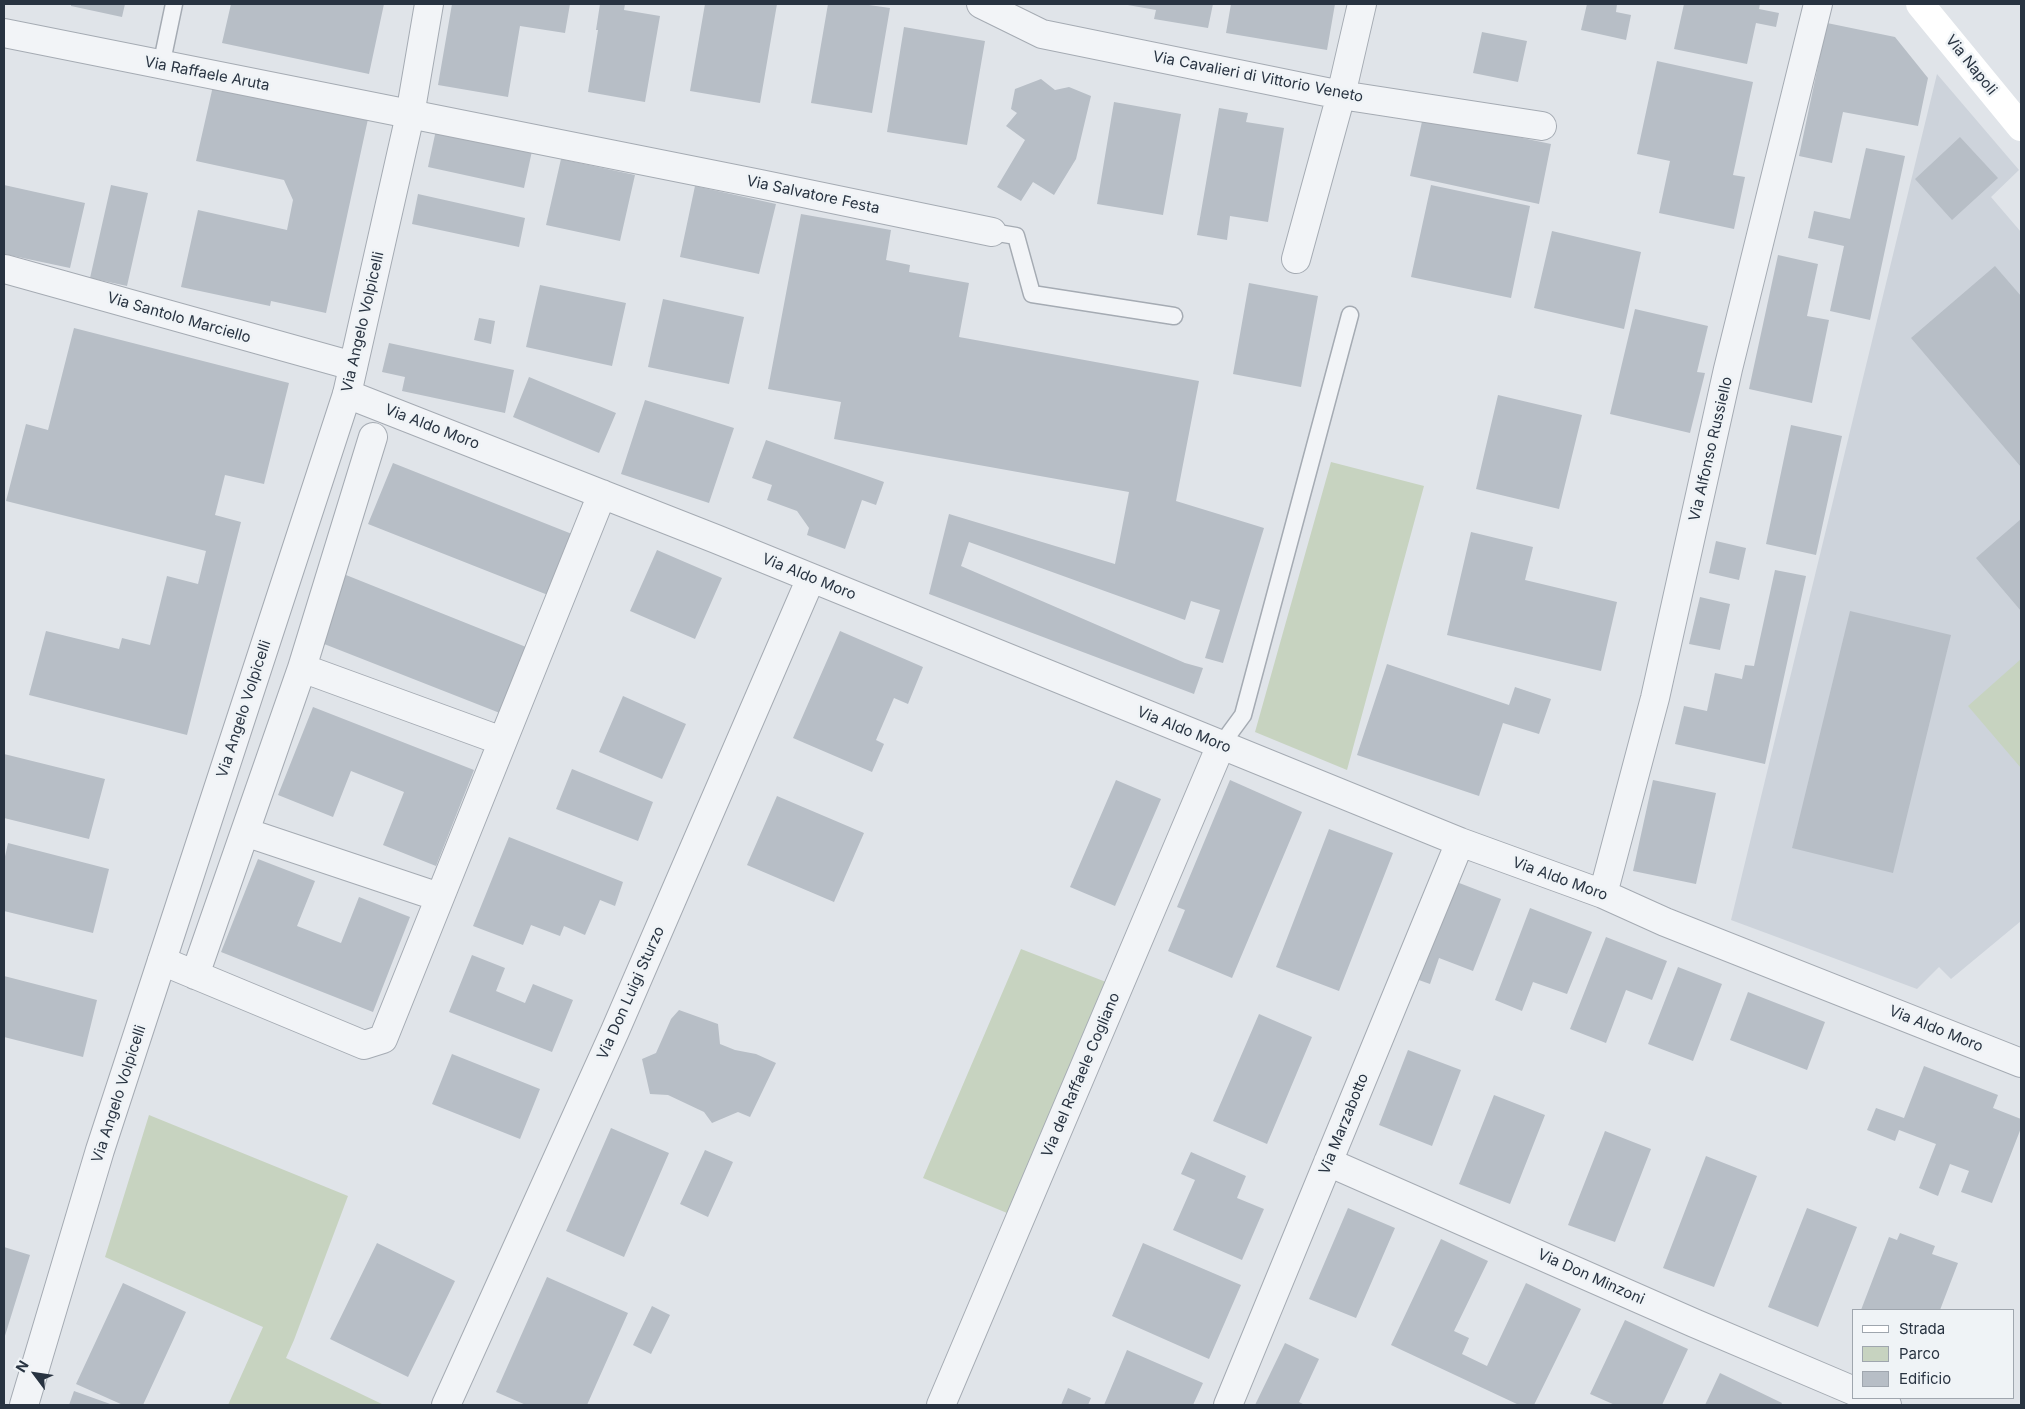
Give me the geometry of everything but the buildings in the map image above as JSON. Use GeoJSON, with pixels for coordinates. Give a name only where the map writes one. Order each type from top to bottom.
{"type":"FeatureCollection","features":[{"type":"Feature","properties":{"kind":"main road","name":"Via Napoli"},"geometry":{"type":"LineString","coordinates":[[1920,4],[2021,127]]}},
{"type":"Feature","properties":{"kind":"street","name":"Via Angelo Volpicelli"},"geometry":{"type":"LineString","coordinates":[[24,1405],[100,1150],[347,394],[410,114],[429,4]]}},
{"type":"Feature","properties":{"kind":"street","name":"Via Cavalieri di Vittorio Veneto"},"geometry":{"type":"LineString","coordinates":[[981,4],[1042,34],[1341,95],[1542,126]]}},
{"type":"Feature","properties":{"kind":"street"},"geometry":{"type":"LineString","coordinates":[[1296,259],[1341,95],[1362,4]]}},
{"type":"Feature","properties":{"kind":"street","name":"Via Alfonso Russiello"},"geometry":{"type":"LineString","coordinates":[[1603,894],[1655,698],[1728,369],[1818,4]]}},
{"type":"Feature","properties":{"kind":"street","name":"Via Raffaele Aruta"},"geometry":{"type":"LineString","coordinates":[[4,33],[161,66],[410,114]]}},
{"type":"Feature","properties":{"kind":"street","name":"Via Salvatore Festa"},"geometry":{"type":"LineString","coordinates":[[410,114],[992,232]]}},
{"type":"Feature","properties":{"kind":"street","name":"Via Santolo Marciello"},"geometry":{"type":"LineString","coordinates":[[5,269],[353,366]]}},
{"type":"Feature","properties":{"kind":"street","name":"Via Aldo Moro"},"geometry":{"type":"LineString","coordinates":[[347,394],[811,578],[1460,842],[1603,894],[1665,922],[2021,1063]]}},
{"type":"Feature","properties":{"kind":"street"},"geometry":{"type":"LineString","coordinates":[[195,975],[302,668],[373,437]]}},
{"type":"Feature","properties":{"kind":"street"},"geometry":{"type":"LineString","coordinates":[[162,961],[364,1045],[383,1039],[602,494]]}},
{"type":"Feature","properties":{"kind":"street","name":"Via Don Luigi Sturzo"},"geometry":{"type":"LineString","coordinates":[[446,1405],[619,1022],[811,578]]}},
{"type":"Feature","properties":{"kind":"street"},"geometry":{"type":"LineString","coordinates":[[302,668],[502,741]]}},
{"type":"Feature","properties":{"kind":"street","name":"Via del Raffaele Cogliano"},"geometry":{"type":"LineString","coordinates":[[942,1405],[1221,745]]}},
{"type":"Feature","properties":{"kind":"street"},"geometry":{"type":"LineString","coordinates":[[245,832],[439,898]]}},
{"type":"Feature","properties":{"kind":"street","name":"Via Marzabotto"},"geometry":{"type":"LineString","coordinates":[[1228,1405],[1460,842]]}},
{"type":"Feature","properties":{"kind":"street","name":"Via Don Minzoni"},"geometry":{"type":"LineString","coordinates":[[1328,1162],[1694,1323],[1852,1390]]}},
{"type":"Feature","properties":{"kind":"street"},"geometry":{"type":"LineString","coordinates":[[1872,1399],[1887,1405]]}},
{"type":"Feature","properties":{"kind":"lane"},"geometry":{"type":"LineString","coordinates":[[161,66],[174,4]]}},
{"type":"Feature","properties":{"kind":"lane","name":"Via Salvatore Festa"},"geometry":{"type":"LineString","coordinates":[[992,232],[1016,236],[1032,294],[1174,316]]}},
{"type":"Feature","properties":{"kind":"lane"},"geometry":{"type":"LineString","coordinates":[[1221,745],[1243,715],[1350,314]]}},
{"type":"Feature","properties":{"kind":"shaded area"},"geometry":{"type":"Polygon","coordinates":[[[1937,74],[2019,170],[1991,197],[2021,232],[2021,921],[1951,979],[1939,967],[1917,989],[1731,920],[1937,74]]]}},
{"type":"Feature","properties":{"kind":"green space"},"geometry":{"type":"Polygon","coordinates":[[[1331,462],[1424,486],[1347,770],[1255,732],[1331,462]]]}},
{"type":"Feature","properties":{"kind":"green space"},"geometry":{"type":"Polygon","coordinates":[[[2021,659],[2021,768],[1968,706],[2021,659]]]}},
{"type":"Feature","properties":{"kind":"green space"},"geometry":{"type":"Polygon","coordinates":[[[1021,949],[1106,982],[1007,1213],[923,1178],[1021,949]]]}},
{"type":"Feature","properties":{"kind":"green space"},"geometry":{"type":"Polygon","coordinates":[[[149,1115],[348,1196],[286,1358],[384,1405],[228,1405],[263,1327],[105,1257],[149,1115]]]}}]}
